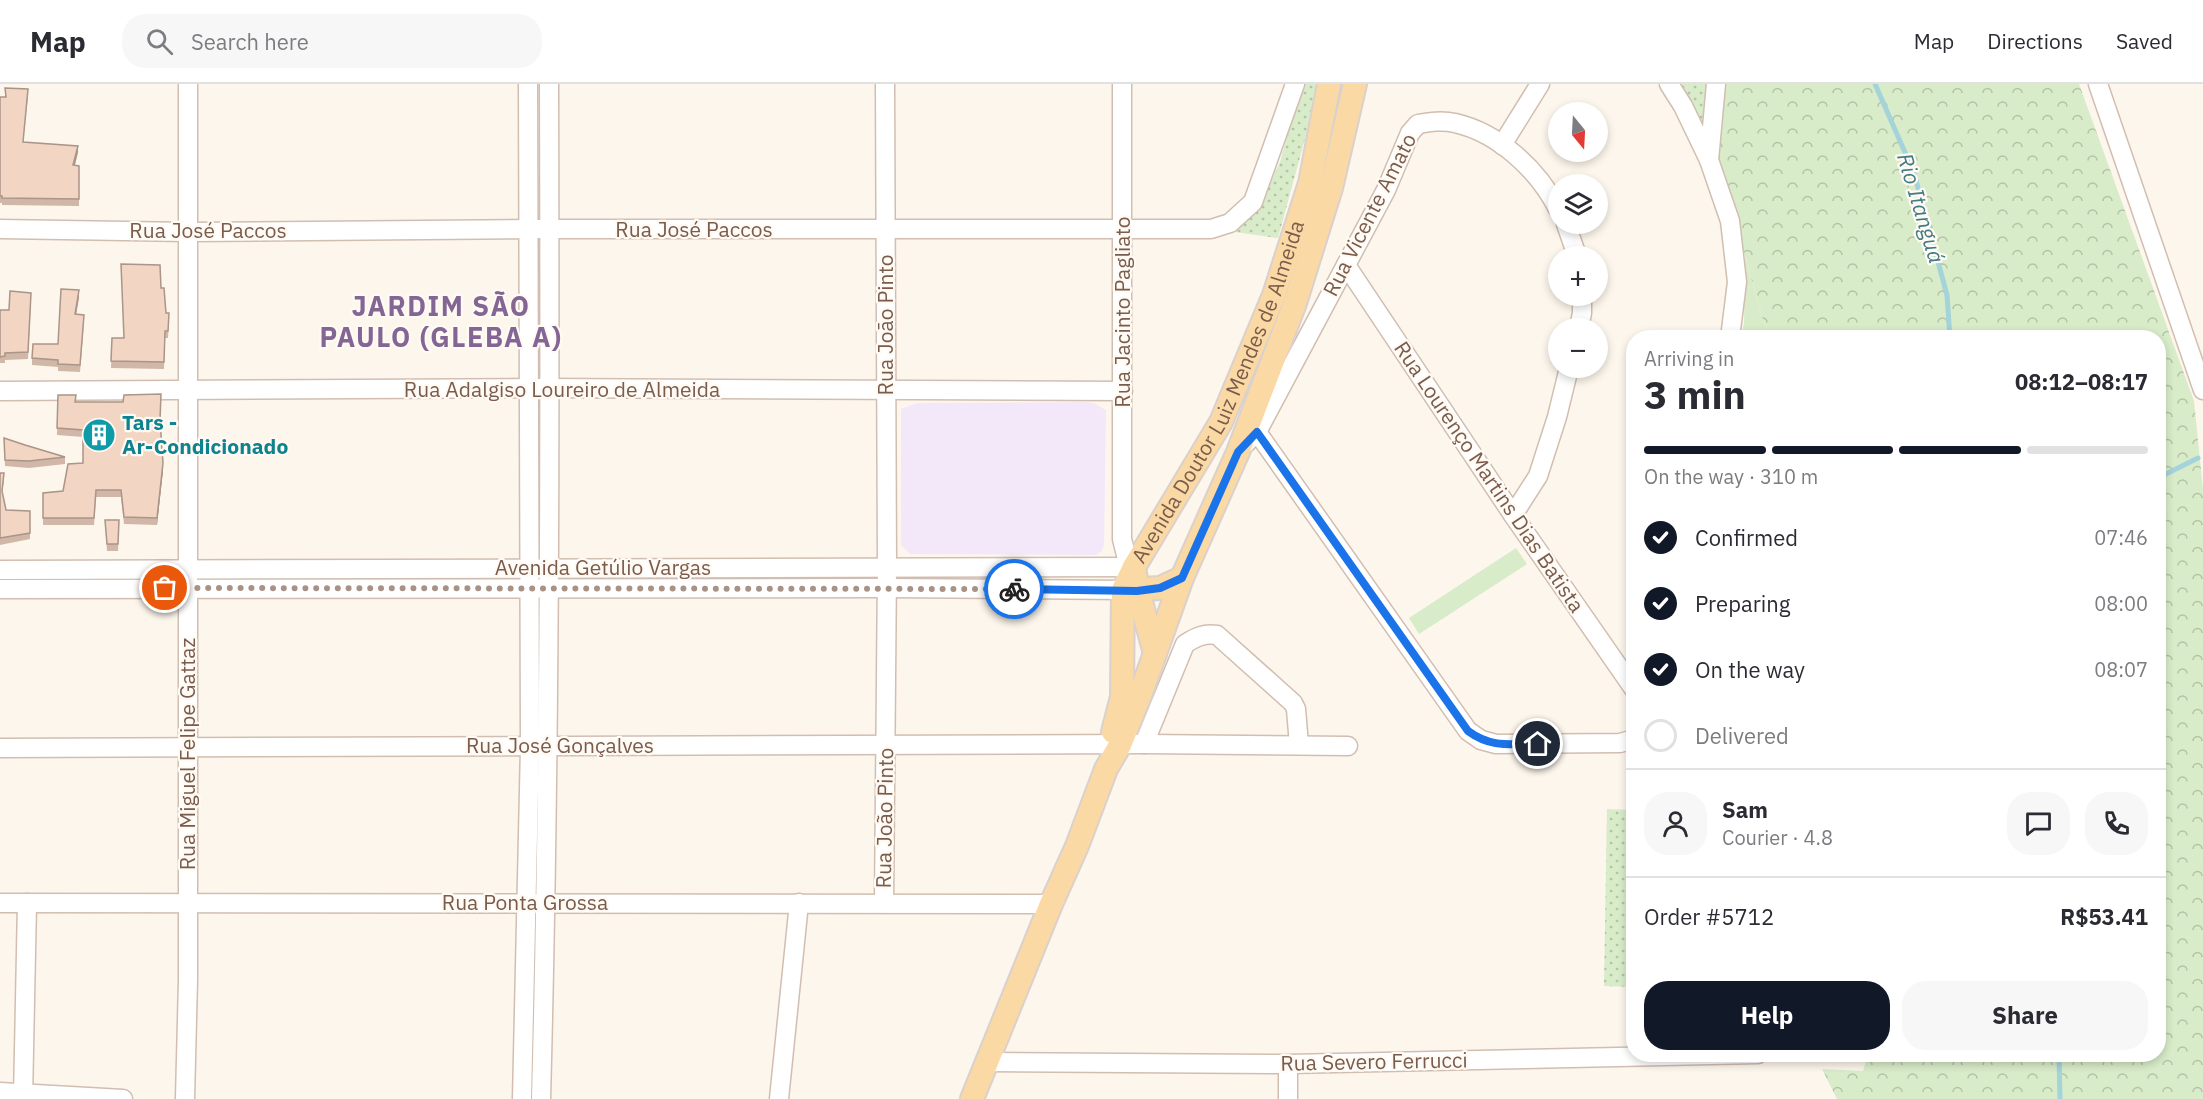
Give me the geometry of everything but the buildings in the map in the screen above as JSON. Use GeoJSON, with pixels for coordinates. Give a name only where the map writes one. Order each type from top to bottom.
{"type":"FeatureCollection","features":[{"type":"Feature","properties":{"kind":"main road","name":"Avenida Doutor Luiz Mendes de Almeida"},"geometry":{"type":"LineString","coordinates":[[1115,745],[1122,697],[1130,590],[1134,567],[1221,422],[1274,295],[1310,183],[1329,84]]}},
{"type":"Feature","properties":{"kind":"main road","name":"Avenida Doutor Luiz Mendes de Almeida"},"geometry":{"type":"LineString","coordinates":[[972,1099],[989,1062],[1051,903],[1077,846],[1115,745],[1155,654],[1182,578],[1238,452],[1268,396],[1331,188],[1354,84]]}},
{"type":"Feature","properties":{"kind":"main road"},"geometry":{"type":"LineString","coordinates":[[1130,590],[1160,588],[1182,578]]}},
{"type":"Feature","properties":{"kind":"main road"},"geometry":{"type":"LineString","coordinates":[[1130,590],[1145,611],[1155,654]]}},
{"type":"Feature","properties":{"kind":"street","name":"Rua Miguel Felipe Gattaz"},"geometry":{"type":"LineString","coordinates":[[185,1099],[188,903],[188,84]]}},
{"type":"Feature","properties":{"kind":"street"},"geometry":{"type":"LineString","coordinates":[[528,84],[529,590],[546,903],[541,1099]]}},
{"type":"Feature","properties":{"kind":"street"},"geometry":{"type":"LineString","coordinates":[[522,1099],[528,903],[549,590],[549,84]]}},
{"type":"Feature","properties":{"kind":"street","name":"Rua João Pinto"},"geometry":{"type":"LineString","coordinates":[[884,903],[887,588],[885,84]]}},
{"type":"Feature","properties":{"kind":"street","name":"Rua Jacinto Pagliato"},"geometry":{"type":"LineString","coordinates":[[1122,84],[1122,539],[1126,555],[1134,567]]}},
{"type":"Feature","properties":{"kind":"street","name":"Rua José Paccos"},"geometry":{"type":"LineString","coordinates":[[0,229],[188,232],[528,229],[1211,229],[1230,223],[1247,208],[1257,194],[1295,84]]}},
{"type":"Feature","properties":{"kind":"street"},"geometry":{"type":"LineString","coordinates":[[1502,145],[1540,84]]}},
{"type":"Feature","properties":{"kind":"street"},"geometry":{"type":"LineString","coordinates":[[1669,84],[1683,106],[1709,160],[1730,221],[1737,282],[1731,330]]}},
{"type":"Feature","properties":{"kind":"street"},"geometry":{"type":"LineString","coordinates":[[1709,160],[1716,84]]}},
{"type":"Feature","properties":{"kind":"street"},"geometry":{"type":"LineString","coordinates":[[2098,84],[2203,390]]}},
{"type":"Feature","properties":{"kind":"street","name":"Rua Vicente Amato"},"geometry":{"type":"LineString","coordinates":[[1238,452],[1257,432],[1268,396],[1346,265],[1386,190],[1410,133],[1418,124],[1442,121],[1479,132],[1502,145],[1527,167],[1548,192]]}},
{"type":"Feature","properties":{"kind":"street","name":"Rua Lourenço Martins Dias Batista"},"geometry":{"type":"LineString","coordinates":[[1346,265],[1513,515],[1626,677]]}},
{"type":"Feature","properties":{"kind":"street"},"geometry":{"type":"LineString","coordinates":[[1513,515],[1538,476],[1567,378]]}},
{"type":"Feature","properties":{"kind":"street","name":"Rua Adalgiso Loureiro de Almeida"},"geometry":{"type":"LineString","coordinates":[[0,391],[549,388],[1123,391]]}},
{"type":"Feature","properties":{"kind":"street"},"geometry":{"type":"LineString","coordinates":[[1257,432],[1468,731],[1481,740],[1496,744],[1626,741]]}},
{"type":"Feature","properties":{"kind":"street"},"geometry":{"type":"LineString","coordinates":[[1122,539],[1130,547],[1136,549],[1147,546]]}},
{"type":"Feature","properties":{"kind":"street","name":"Avenida Getúlio Vargas"},"geometry":{"type":"LineString","coordinates":[[0,570],[1134,567]]}},
{"type":"Feature","properties":{"kind":"street","name":"Avenida Getúlio Vargas"},"geometry":{"type":"LineString","coordinates":[[0,589],[1130,590]]}},
{"type":"Feature","properties":{"kind":"street"},"geometry":{"type":"LineString","coordinates":[[1144,744],[1185,644],[1196,637],[1208,634],[1217,635],[1293,704],[1296,709],[1299,745]]}},
{"type":"Feature","properties":{"kind":"street","name":"Rua José Gonçalves"},"geometry":{"type":"LineString","coordinates":[[0,748],[1144,744],[1348,746]]}},
{"type":"Feature","properties":{"kind":"street","name":"Rua Ponta Grossa"},"geometry":{"type":"LineString","coordinates":[[0,903],[1051,903]]}},
{"type":"Feature","properties":{"kind":"street"},"geometry":{"type":"LineString","coordinates":[[23,1096],[27,903]]}},
{"type":"Feature","properties":{"kind":"street"},"geometry":{"type":"LineString","coordinates":[[779,1099],[799,903]]}},
{"type":"Feature","properties":{"kind":"street","name":"Rua Severo Ferrucci"},"geometry":{"type":"LineString","coordinates":[[989,1062],[1288,1064],[1626,1057]]}},
{"type":"Feature","properties":{"kind":"street"},"geometry":{"type":"LineString","coordinates":[[1288,1064],[1288,1099]]}},
{"type":"Feature","properties":{"kind":"street"},"geometry":{"type":"LineString","coordinates":[[0,1092],[23,1096],[123,1099]]}},
{"type":"Feature","properties":{"kind":"shaded area"},"geometry":{"type":"Polygon","coordinates":[[[917,403],[1094,403],[1106,410],[1104,545],[1102,551],[1096,555],[910,554],[901,545],[901,409],[917,403]]]}},
{"type":"Feature","properties":{"kind":"green space"},"geometry":{"type":"Polygon","coordinates":[[[1302,84],[1320,84],[1278,238],[1235,232],[1260,205],[1280,162],[1302,84]]]}},
{"type":"Feature","properties":{"kind":"green space"},"geometry":{"type":"Polygon","coordinates":[[[1678,84],[1711,84],[1706,136],[1678,84]]]}},
{"type":"Feature","properties":{"kind":"green space"},"geometry":{"type":"Polygon","coordinates":[[[1723,84],[2079,84],[2194,401],[2203,489],[2203,1099],[1837,1099],[1822,1069],[1863,1071],[1866,1062],[2166,1062],[2166,330],[1768,330],[1718,161],[1723,84]]]}},
{"type":"Feature","properties":{"kind":"green space"},"geometry":{"type":"Polygon","coordinates":[[[1745,257],[1768,330],[1743,330],[1745,257]]]}},
{"type":"Feature","properties":{"kind":"green space"},"geometry":{"type":"Polygon","coordinates":[[[1516,548],[1527,564],[1419,634],[1409,618],[1516,548]]]}},
{"type":"Feature","properties":{"kind":"green space"},"geometry":{"type":"Polygon","coordinates":[[[1607,809],[1626,810],[1626,987],[1604,986],[1607,809]]]}},
{"type":"Feature","properties":{"kind":"waterway","name":"Rio Itanguá"},"geometry":{"type":"LineString","coordinates":[[1875,84],[1914,173],[1947,295],[1949,330]]}},
{"type":"Feature","properties":{"kind":"waterway"},"geometry":{"type":"LineString","coordinates":[[2166,474],[2198,458]]}},
{"type":"Feature","properties":{"kind":"waterway","name":"Rio Itanguá"},"geometry":{"type":"LineString","coordinates":[[2059,1062],[2060,1099]]}},
{"type":"Feature","properties":{"kind":"way so far"},"geometry":{"type":"LineString","coordinates":[[165,588],[1014,589]]}},
{"type":"Feature","properties":{"kind":"place","name":"Tars - Ar-Condicionado"},"geometry":{"type":"Point","coordinates":[99,435]}},
{"type":"Feature","properties":{"kind":"district","name":"JARDIM SÃO PAULO (GLEBA A)"},"geometry":{"type":"Point","coordinates":[441,322]}},
{"type":"Feature","properties":{"kind":"route"},"geometry":{"type":"LineString","coordinates":[[1014,589],[1137,591],[1160,588],[1182,578],[1238,452],[1257,432],[1468,731],[1481,740],[1496,744],[1538,744]]}}]}
